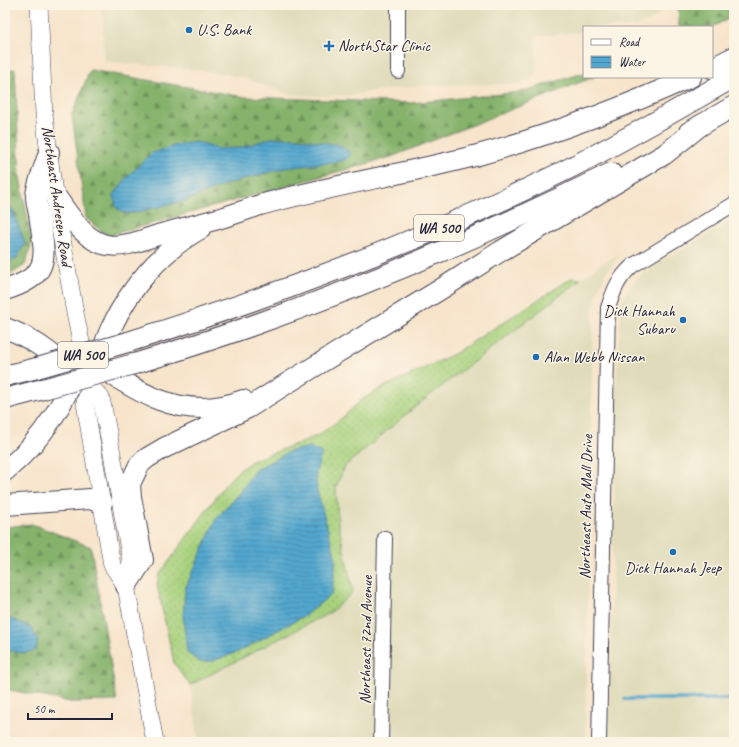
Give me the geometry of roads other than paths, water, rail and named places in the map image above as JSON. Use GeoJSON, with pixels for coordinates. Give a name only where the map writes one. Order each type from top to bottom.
{"type":"FeatureCollection","features":[{"type":"Feature","properties":{"kind":"highway"},"geometry":{"type":"LineString","coordinates":[[713,68],[734,57]]}},
{"type":"Feature","properties":{"kind":"highway","name":"WA 500"},"geometry":{"type":"LineString","coordinates":[[5,376],[128,342],[196,321],[277,293],[349,265],[452,222],[568,169],[662,119],[734,77]]}},
{"type":"Feature","properties":{"kind":"highway"},"geometry":{"type":"LineString","coordinates":[[54,194],[78,226],[87,235],[100,244],[118,245],[215,220],[304,194],[412,171],[492,151],[576,124],[689,78]]}},
{"type":"Feature","properties":{"kind":"highway","name":"WA 500"},"geometry":{"type":"LineString","coordinates":[[5,399],[134,364],[256,325],[349,290],[444,251],[625,166],[734,106]]}},
{"type":"Feature","properties":{"kind":"highway"},"geometry":{"type":"LineString","coordinates":[[126,586],[143,560],[131,497],[130,484],[139,465],[147,458],[164,448],[248,408],[501,251],[665,154],[701,125]]}},
{"type":"Feature","properties":{"kind":"highway"},"geometry":{"type":"LineString","coordinates":[[5,290],[19,286],[32,279],[37,274],[44,258],[44,248],[36,196],[49,152]]}},
{"type":"Feature","properties":{"kind":"highway"},"geometry":{"type":"LineString","coordinates":[[5,471],[20,458],[45,430],[66,396],[83,380],[91,360],[139,282],[180,242],[215,220]]}},
{"type":"Feature","properties":{"kind":"highway"},"geometry":{"type":"LineString","coordinates":[[5,328],[26,336],[49,352],[83,380]]}},
{"type":"Feature","properties":{"kind":"highway"},"geometry":{"type":"LineString","coordinates":[[91,360],[132,387],[155,399],[189,408],[205,409],[233,404],[286,384]]}},
{"type":"Feature","properties":{"kind":"highway"},"geometry":{"type":"LineString","coordinates":[[5,505],[90,499],[102,503]]}},
{"type":"Feature","properties":{"kind":"main road","name":"Northeast Andresen Road"},"geometry":{"type":"LineString","coordinates":[[39,5],[42,80],[54,194],[91,360]]}},
{"type":"Feature","properties":{"kind":"main road"},"geometry":{"type":"LineString","coordinates":[[83,380],[85,403],[112,565],[126,586],[155,742]]}},
{"type":"Feature","properties":{"kind":"main road"},"geometry":{"type":"LineString","coordinates":[[83,380],[101,398],[132,561],[126,586]]}},
{"type":"Feature","properties":{"kind":"street"},"geometry":{"type":"LineString","coordinates":[[398,5],[398,71]]}},
{"type":"Feature","properties":{"kind":"street","name":"Northeast Auto Mall Drive"},"geometry":{"type":"LineString","coordinates":[[599,742],[608,308],[621,276],[632,266],[734,204]]}},
{"type":"Feature","properties":{"kind":"street","name":"Northeast 72nd Avenue"},"geometry":{"type":"LineString","coordinates":[[381,742],[385,538]]}},
{"type":"Feature","properties":{"kind":"water"},"geometry":{"type":"Polygon","coordinates":[[[271,138],[298,138],[339,145],[350,152],[350,156],[342,161],[285,168],[227,184],[188,200],[133,213],[123,213],[116,207],[114,195],[127,177],[152,153],[176,145],[196,142],[218,149],[240,148],[271,138]]]}},
{"type":"Feature","properties":{"kind":"water"},"geometry":{"type":"Polygon","coordinates":[[[5,205],[12,209],[25,243],[17,258],[5,264],[5,205]]]}},
{"type":"Feature","properties":{"kind":"water"},"geometry":{"type":"Polygon","coordinates":[[[310,447],[322,453],[316,472],[317,490],[336,559],[332,594],[304,616],[238,652],[213,661],[200,662],[187,653],[183,617],[185,589],[216,519],[240,492],[255,470],[290,451],[310,447]]]}},
{"type":"Feature","properties":{"kind":"water"},"geometry":{"type":"Polygon","coordinates":[[[5,616],[31,628],[38,640],[36,650],[25,653],[5,650],[5,616]]]}},
{"type":"Feature","properties":{"kind":"waterway"},"geometry":{"type":"LineString","coordinates":[[625,699],[734,699]]}},
{"type":"Feature","properties":{"kind":"place","name":"U.S. Bank"},"geometry":{"type":"Point","coordinates":[189,30]}},
{"type":"Feature","properties":{"kind":"place","name":"NorthStar Clinic"},"geometry":{"type":"Point","coordinates":[329,46]}},
{"type":"Feature","properties":{"kind":"place","name":"Dick Hannah Subaru"},"geometry":{"type":"Point","coordinates":[683,320]}},
{"type":"Feature","properties":{"kind":"place","name":"Alan Webb Nissan"},"geometry":{"type":"Point","coordinates":[536,357]}},
{"type":"Feature","properties":{"kind":"place","name":"Dick Hannah Jeep"},"geometry":{"type":"Point","coordinates":[673,552]}}]}
